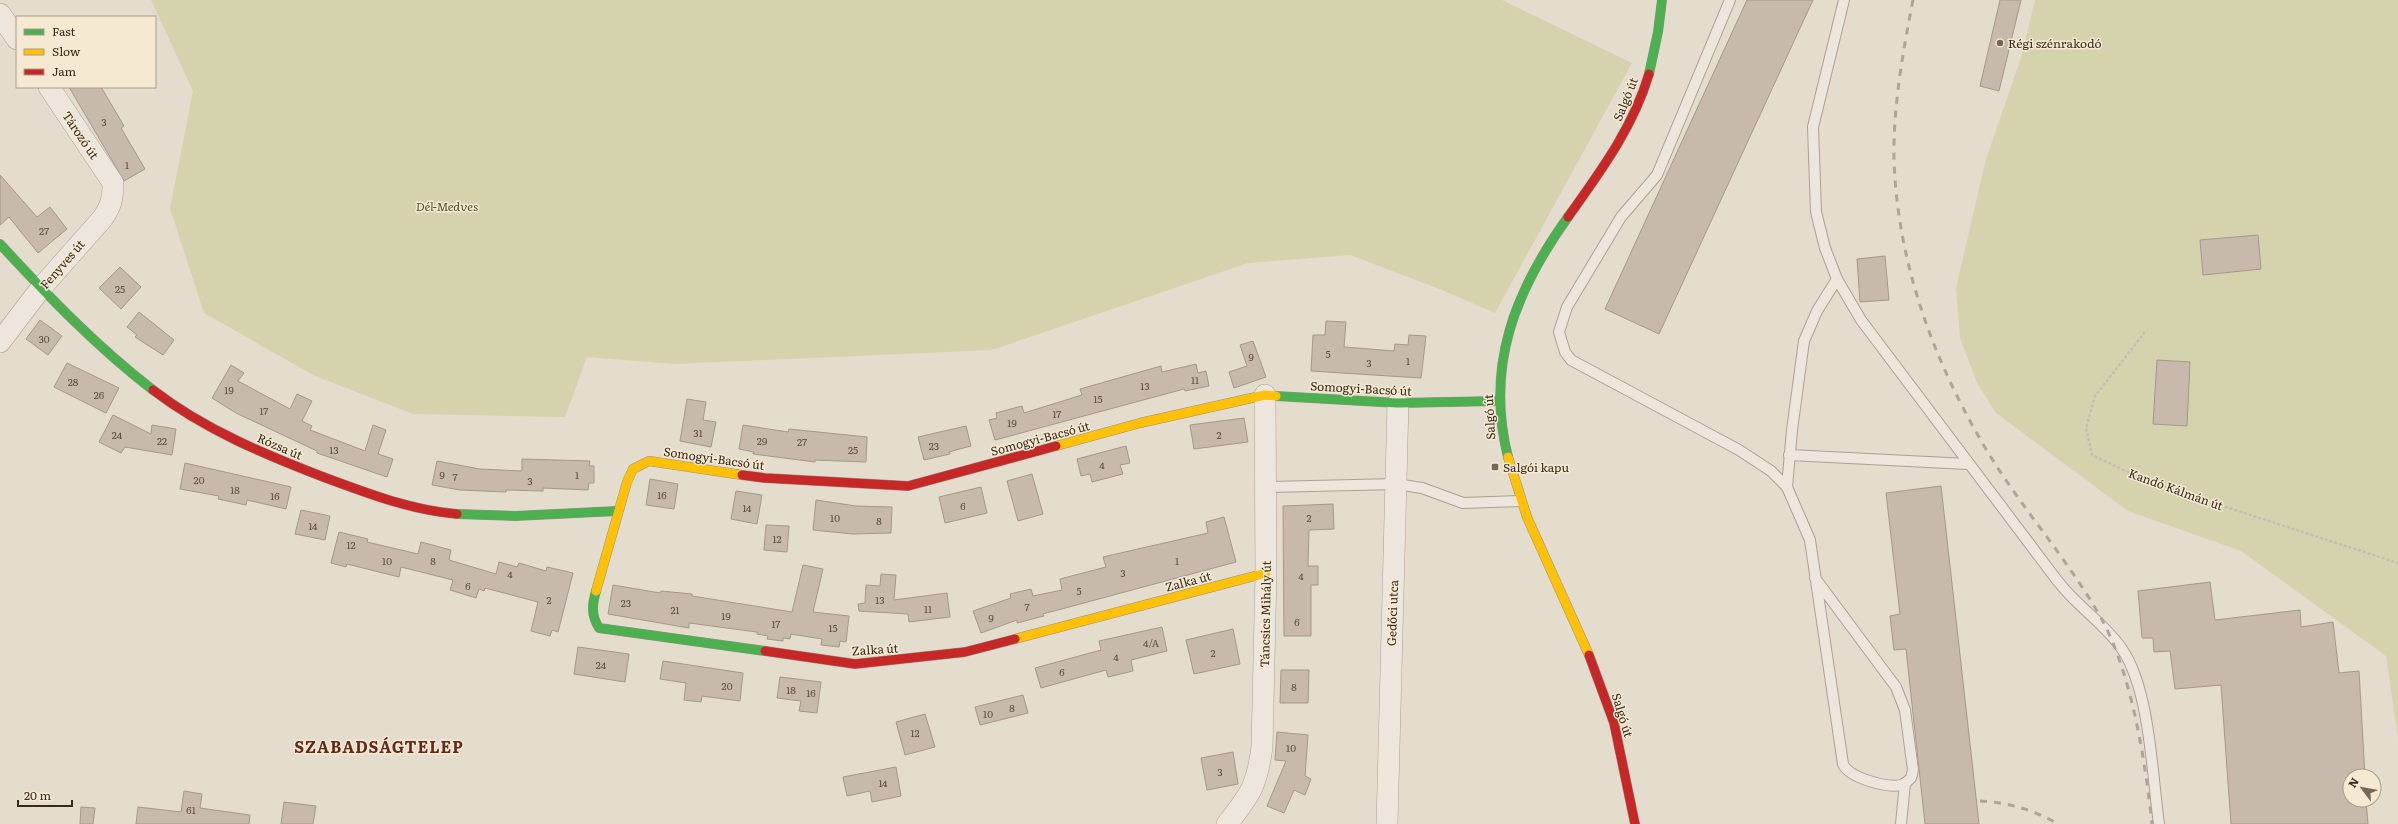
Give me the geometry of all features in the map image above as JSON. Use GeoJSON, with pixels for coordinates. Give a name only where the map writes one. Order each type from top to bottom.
{"type":"FeatureCollection","features":[{"type":"Feature","properties":{"kind":"street","name":"Salgó út"},"geometry":{"type":"LineString","coordinates":[[1635,824],[1625,767],[1614,723],[1594,666],[1520,501],[1503,445],[1498,401],[1503,358],[1512,317],[1522,292],[1541,257],[1629,124],[1651,68],[1661,21],[1662,0]]}},
{"type":"Feature","properties":{"kind":"street"},"geometry":{"type":"LineString","coordinates":[[0,14],[16,38]]}},
{"type":"Feature","properties":{"kind":"street","name":"Tározó út"},"geometry":{"type":"LineString","coordinates":[[50,88],[113,183]]}},
{"type":"Feature","properties":{"kind":"street","name":"Fenyves út"},"geometry":{"type":"LineString","coordinates":[[0,342],[41,288],[109,210],[113,199],[113,183]]}},
{"type":"Feature","properties":{"kind":"street","name":"Rózsa út"},"geometry":{"type":"LineString","coordinates":[[0,244],[41,288],[131,374],[160,396],[205,424],[252,447],[303,469],[413,508],[476,515],[617,511]]}},
{"type":"Feature","properties":{"kind":"street","name":"Somogyi-Bacsó út"},"geometry":{"type":"LineString","coordinates":[[617,511],[633,469],[649,461],[765,478],[908,486],[1140,423],[1265,395],[1398,403],[1498,401]]}},
{"type":"Feature","properties":{"kind":"street","name":"Táncsics Mihály út"},"geometry":{"type":"LineString","coordinates":[[1227,824],[1247,800],[1258,775],[1262,747],[1266,573],[1265,395]]}},
{"type":"Feature","properties":{"kind":"street","name":"Gedőci utca"},"geometry":{"type":"LineString","coordinates":[[1386,824],[1398,403]]}},
{"type":"Feature","properties":{"kind":"street","name":"Zalka út"},"geometry":{"type":"LineString","coordinates":[[617,511],[592,605],[593,618],[599,628],[855,664],[965,652],[1266,573]]}},
{"type":"Feature","properties":{"kind":"lane"},"geometry":{"type":"LineString","coordinates":[[1730,0],[1657,175],[1621,217],[1567,307],[1559,332],[1563,347],[1571,360],[1739,450],[1771,470],[1787,487],[1808,535],[1845,768],[1858,777],[1890,785],[1905,783],[1911,778],[1913,770],[1901,698],[1883,667],[1815,578]]}},
{"type":"Feature","properties":{"kind":"lane"},"geometry":{"type":"LineString","coordinates":[[1844,0],[1813,126],[1816,212],[1825,248],[1837,279],[1861,320],[2062,587],[2106,629],[2123,650],[2137,682],[2145,719],[2159,824]]}},
{"type":"Feature","properties":{"kind":"lane"},"geometry":{"type":"LineString","coordinates":[[1787,487],[1789,455],[1807,332],[1820,306],[1837,279]]}},
{"type":"Feature","properties":{"kind":"lane"},"geometry":{"type":"LineString","coordinates":[[1789,455],[1968,464]]}},
{"type":"Feature","properties":{"kind":"lane"},"geometry":{"type":"LineString","coordinates":[[1266,487],[1396,484],[1422,488],[1463,502],[1520,501]]}},
{"type":"Feature","properties":{"kind":"lane"},"geometry":{"type":"LineString","coordinates":[[1901,824],[1905,783]]}},
{"type":"Feature","properties":{"kind":"path","name":"Kandó Kálmán út"},"geometry":{"type":"LineString","coordinates":[[2146,332],[2095,396],[2086,428],[2092,455],[2149,482],[2398,563]]}},
{"type":"Feature","properties":{"kind":"green space","name":"Dél-Medves"},"geometry":{"type":"Polygon","coordinates":[[[151,0],[1502,0],[1632,63],[1495,313],[1442,290],[1350,255],[1248,263],[992,350],[675,364],[587,357],[565,417],[413,414],[313,375],[204,313],[170,208],[193,91],[151,0]]]}},
{"type":"Feature","properties":{"kind":"green space"},"geometry":{"type":"Polygon","coordinates":[[[2035,0],[2398,0],[2398,738],[2386,656],[2241,551],[2128,511],[1996,413],[1977,383],[1960,338],[1956,288],[1986,159],[2021,58],[2035,0]]]}},
{"type":"Feature","properties":{"kind":"building"},"geometry":{"type":"Polygon","coordinates":[[[1747,0],[1813,0],[1659,334],[1605,309],[1747,0]]]}},
{"type":"Feature","properties":{"kind":"building","name":"Régi szénrakodó"},"geometry":{"type":"Polygon","coordinates":[[[2000,0],[2021,0],[1999,91],[1980,86],[2000,0]]]}},
{"type":"Feature","properties":{"kind":"building"},"geometry":{"type":"Polygon","coordinates":[[[70,88],[102,88],[124,126],[121,128],[145,169],[124,181],[70,88]]]}},
{"type":"Feature","properties":{"kind":"building"},"geometry":{"type":"Polygon","coordinates":[[[0,175],[37,217],[50,207],[67,229],[38,253],[9,217],[0,225],[0,175]]]}},
{"type":"Feature","properties":{"kind":"building"},"geometry":{"type":"Polygon","coordinates":[[[2258,235],[2261,269],[2203,275],[2200,240],[2258,235]]]}},
{"type":"Feature","properties":{"kind":"building"},"geometry":{"type":"Polygon","coordinates":[[[1885,256],[1889,300],[1860,302],[1857,259],[1885,256]]]}},
{"type":"Feature","properties":{"kind":"building"},"geometry":{"type":"Polygon","coordinates":[[[120,267],[141,287],[121,309],[99,288],[120,267]]]}},
{"type":"Feature","properties":{"kind":"building"},"geometry":{"type":"Polygon","coordinates":[[[139,312],[174,340],[163,355],[135,337],[137,335],[127,327],[139,312]]]}},
{"type":"Feature","properties":{"kind":"building"},"geometry":{"type":"Polygon","coordinates":[[[40,320],[62,336],[48,355],[26,339],[40,320]]]}},
{"type":"Feature","properties":{"kind":"building"},"geometry":{"type":"Polygon","coordinates":[[[1326,321],[1346,322],[1344,347],[1394,351],[1395,344],[1408,345],[1409,335],[1426,336],[1421,378],[1311,371],[1313,335],[1325,335],[1326,321]]]}},
{"type":"Feature","properties":{"kind":"building"},"geometry":{"type":"Polygon","coordinates":[[[1253,341],[1266,377],[1234,388],[1229,372],[1247,366],[1240,345],[1253,341]]]}},
{"type":"Feature","properties":{"kind":"building"},"geometry":{"type":"Polygon","coordinates":[[[2157,360],[2190,362],[2187,426],[2153,424],[2157,360]]]}},
{"type":"Feature","properties":{"kind":"building"},"geometry":{"type":"Polygon","coordinates":[[[67,363],[119,388],[106,413],[54,387],[67,363]]]}},
{"type":"Feature","properties":{"kind":"building"},"geometry":{"type":"Polygon","coordinates":[[[1196,364],[1198,373],[1206,371],[1209,386],[1185,391],[1184,389],[995,440],[989,420],[997,418],[996,413],[1022,406],[1024,413],[1082,395],[1080,389],[1161,366],[1162,372],[1196,364]]]}},
{"type":"Feature","properties":{"kind":"building"},"geometry":{"type":"Polygon","coordinates":[[[231,365],[244,373],[238,381],[290,409],[297,394],[312,401],[302,421],[312,426],[310,430],[365,451],[373,425],[386,430],[378,454],[393,459],[387,477],[317,453],[317,451],[236,413],[212,398],[231,365]]]}},
{"type":"Feature","properties":{"kind":"building"},"geometry":{"type":"Polygon","coordinates":[[[687,399],[706,402],[703,420],[716,422],[711,447],[680,441],[687,399]]]}},
{"type":"Feature","properties":{"kind":"building"},"geometry":{"type":"Polygon","coordinates":[[[113,415],[151,434],[152,425],[176,429],[172,455],[125,447],[121,453],[99,442],[113,415]]]}},
{"type":"Feature","properties":{"kind":"building"},"geometry":{"type":"Polygon","coordinates":[[[1244,418],[1248,442],[1194,449],[1190,425],[1244,418]]]}},
{"type":"Feature","properties":{"kind":"building"},"geometry":{"type":"Polygon","coordinates":[[[743,425],[788,432],[789,429],[867,437],[866,462],[815,460],[815,462],[753,454],[754,452],[739,449],[743,425]]]}},
{"type":"Feature","properties":{"kind":"building"},"geometry":{"type":"Polygon","coordinates":[[[966,426],[971,446],[949,452],[950,454],[924,460],[918,437],[966,426]]]}},
{"type":"Feature","properties":{"kind":"building"},"geometry":{"type":"Polygon","coordinates":[[[1126,446],[1130,463],[1120,465],[1123,474],[1092,482],[1090,474],[1081,476],[1077,459],[1126,446]]]}},
{"type":"Feature","properties":{"kind":"building"},"geometry":{"type":"Polygon","coordinates":[[[522,459],[590,461],[589,466],[594,466],[594,483],[589,483],[588,490],[543,488],[543,491],[506,490],[506,492],[460,490],[432,485],[437,461],[480,469],[522,471],[522,459]]]}},
{"type":"Feature","properties":{"kind":"building"},"geometry":{"type":"Polygon","coordinates":[[[185,463],[291,487],[286,509],[247,500],[246,505],[218,499],[219,496],[180,489],[185,463]]]}},
{"type":"Feature","properties":{"kind":"building"},"geometry":{"type":"Polygon","coordinates":[[[1032,474],[1043,514],[1018,521],[1007,481],[1032,474]]]}},
{"type":"Feature","properties":{"kind":"building"},"geometry":{"type":"Polygon","coordinates":[[[650,479],[678,484],[674,509],[646,505],[650,479]]]}},
{"type":"Feature","properties":{"kind":"building"},"geometry":{"type":"Polygon","coordinates":[[[1941,486],[1979,824],[1925,824],[1906,649],[1894,650],[1890,616],[1900,614],[1886,493],[1941,486]]]}},
{"type":"Feature","properties":{"kind":"building"},"geometry":{"type":"Polygon","coordinates":[[[981,487],[987,513],[945,523],[939,497],[981,487]]]}},
{"type":"Feature","properties":{"kind":"building"},"geometry":{"type":"Polygon","coordinates":[[[736,491],[762,495],[757,524],[731,519],[736,491]]]}},
{"type":"Feature","properties":{"kind":"building"},"geometry":{"type":"Polygon","coordinates":[[[816,500],[856,506],[892,507],[891,533],[853,534],[813,530],[816,500]]]}},
{"type":"Feature","properties":{"kind":"building"},"geometry":{"type":"Polygon","coordinates":[[[1333,504],[1334,529],[1309,530],[1308,566],[1318,566],[1318,585],[1311,585],[1311,636],[1284,636],[1283,506],[1333,504]]]}},
{"type":"Feature","properties":{"kind":"building"},"geometry":{"type":"Polygon","coordinates":[[[301,510],[330,516],[325,540],[295,534],[301,510]]]}},
{"type":"Feature","properties":{"kind":"building"},"geometry":{"type":"Polygon","coordinates":[[[1224,517],[1236,562],[1043,614],[1044,616],[1017,623],[1017,620],[981,633],[973,611],[1011,598],[1010,594],[1031,589],[1033,596],[1062,590],[1060,579],[1106,567],[1103,557],[1208,533],[1206,522],[1224,517]]]}},
{"type":"Feature","properties":{"kind":"building"},"geometry":{"type":"Polygon","coordinates":[[[766,525],[789,526],[787,552],[764,550],[766,525]]]}},
{"type":"Feature","properties":{"kind":"building"},"geometry":{"type":"Polygon","coordinates":[[[339,532],[368,539],[367,542],[418,554],[421,542],[451,550],[449,560],[496,574],[499,562],[517,567],[519,563],[546,571],[547,567],[573,573],[558,632],[552,630],[550,636],[531,631],[538,602],[485,588],[484,591],[479,589],[476,598],[450,590],[453,580],[401,567],[399,577],[347,564],[346,567],[331,563],[339,532]]]}},
{"type":"Feature","properties":{"kind":"building"},"geometry":{"type":"Polygon","coordinates":[[[803,565],[823,569],[813,612],[849,616],[846,642],[840,641],[839,647],[821,645],[822,639],[791,634],[790,639],[783,638],[783,641],[767,639],[768,636],[757,634],[757,632],[689,623],[689,628],[608,614],[613,585],[660,593],[661,591],[692,594],[692,596],[792,612],[803,565]]]}},
{"type":"Feature","properties":{"kind":"building"},"geometry":{"type":"Polygon","coordinates":[[[881,574],[896,575],[894,600],[947,593],[950,617],[909,622],[908,614],[859,611],[858,604],[865,603],[866,585],[880,586],[881,574]]]}},
{"type":"Feature","properties":{"kind":"building"},"geometry":{"type":"Polygon","coordinates":[[[2210,582],[2215,620],[2300,610],[2301,627],[2333,622],[2339,673],[2359,671],[2365,768],[2342,768],[2342,808],[2367,808],[2368,824],[2231,824],[2221,685],[2175,689],[2170,651],[2154,652],[2153,638],[2142,638],[2138,591],[2210,582]]]}},
{"type":"Feature","properties":{"kind":"building"},"geometry":{"type":"Polygon","coordinates":[[[1162,627],[1167,651],[1131,660],[1133,671],[1108,677],[1106,670],[1041,688],[1035,668],[1101,650],[1099,641],[1162,627]]]}},
{"type":"Feature","properties":{"kind":"building"},"geometry":{"type":"Polygon","coordinates":[[[1233,629],[1240,664],[1194,674],[1186,640],[1233,629]]]}},
{"type":"Feature","properties":{"kind":"building"},"geometry":{"type":"Polygon","coordinates":[[[578,647],[629,654],[625,682],[574,674],[578,647]]]}},
{"type":"Feature","properties":{"kind":"building"},"geometry":{"type":"Polygon","coordinates":[[[663,661],[743,673],[740,701],[702,696],[701,702],[684,700],[686,683],[660,679],[663,661]]]}},
{"type":"Feature","properties":{"kind":"building"},"geometry":{"type":"Polygon","coordinates":[[[1281,670],[1309,670],[1308,703],[1280,703],[1281,670]]]}},
{"type":"Feature","properties":{"kind":"building"},"geometry":{"type":"Polygon","coordinates":[[[780,677],[821,682],[817,713],[799,711],[801,701],[777,698],[780,677]]]}},
{"type":"Feature","properties":{"kind":"building"},"geometry":{"type":"Polygon","coordinates":[[[1023,695],[1028,713],[980,725],[975,707],[1023,695]]]}},
{"type":"Feature","properties":{"kind":"building"},"geometry":{"type":"Polygon","coordinates":[[[925,714],[935,747],[905,755],[896,722],[925,714]]]}},
{"type":"Feature","properties":{"kind":"building"},"geometry":{"type":"Polygon","coordinates":[[[1277,732],[1308,735],[1305,776],[1311,779],[1305,795],[1294,790],[1284,813],[1267,806],[1286,761],[1275,760],[1277,732]]]}},
{"type":"Feature","properties":{"kind":"building"},"geometry":{"type":"Polygon","coordinates":[[[1233,752],[1238,784],[1207,790],[1201,758],[1233,752]]]}},
{"type":"Feature","properties":{"kind":"building"},"geometry":{"type":"Polygon","coordinates":[[[896,767],[901,796],[872,802],[870,791],[847,796],[843,777],[896,767]]]}},
{"type":"Feature","properties":{"kind":"building"},"geometry":{"type":"Polygon","coordinates":[[[184,791],[202,794],[200,808],[250,815],[249,824],[136,824],[138,807],[181,812],[184,791]]]}},
{"type":"Feature","properties":{"kind":"building"},"geometry":{"type":"Polygon","coordinates":[[[284,802],[316,806],[313,824],[281,824],[284,802]]]}},
{"type":"Feature","properties":{"kind":"building"},"geometry":{"type":"Polygon","coordinates":[[[81,807],[95,808],[93,824],[80,824],[81,807]]]}},
{"type":"Feature","properties":{"kind":"railway"},"geometry":{"type":"LineString","coordinates":[[1913,0],[1902,59],[1897,99],[1894,159],[1902,232],[1909,268],[1919,303],[1931,338],[1945,371],[1961,405],[1979,437],[2008,483],[2087,594],[2112,640],[2121,665],[2136,718],[2152,824]]}},
{"type":"Feature","properties":{"kind":"railway"},"geometry":{"type":"LineString","coordinates":[[1980,801],[2010,805],[2030,811],[2058,824]]}},
{"type":"Feature","properties":{"kind":"traffic: fast"},"geometry":{"type":"LineString","coordinates":[[1649,74],[1658,32],[1662,0]]}},
{"type":"Feature","properties":{"kind":"traffic: fast"},"geometry":{"type":"LineString","coordinates":[[1508,457],[1502,424],[1500,392],[1503,361],[1510,331],[1520,301],[1533,273],[1549,245],[1568,217]]}},
{"type":"Feature","properties":{"kind":"traffic: fast"},"geometry":{"type":"LineString","coordinates":[[0,244],[36,283],[93,339],[132,374],[153,390]]}},
{"type":"Feature","properties":{"kind":"traffic: fast"},"geometry":{"type":"LineString","coordinates":[[1276,396],[1398,403],[1498,401]]}},
{"type":"Feature","properties":{"kind":"traffic: fast"},"geometry":{"type":"LineString","coordinates":[[457,514],[515,516],[617,511]]}},
{"type":"Feature","properties":{"kind":"traffic: fast"},"geometry":{"type":"LineString","coordinates":[[596,591],[593,614],[599,628],[765,651]]}},
{"type":"Feature","properties":{"kind":"traffic: slow"},"geometry":{"type":"LineString","coordinates":[[1056,446],[1140,423],[1265,395],[1276,396]]}},
{"type":"Feature","properties":{"kind":"traffic: slow"},"geometry":{"type":"LineString","coordinates":[[1508,457],[1527,517],[1589,655]]}},
{"type":"Feature","properties":{"kind":"traffic: slow"},"geometry":{"type":"LineString","coordinates":[[596,591],[627,482],[633,469],[649,461],[742,475]]}},
{"type":"Feature","properties":{"kind":"traffic: slow"},"geometry":{"type":"LineString","coordinates":[[1015,639],[1266,573]]}},
{"type":"Feature","properties":{"kind":"traffic: jam"},"geometry":{"type":"LineString","coordinates":[[1568,217],[1625,131],[1634,113],[1649,74]]}},
{"type":"Feature","properties":{"kind":"traffic: jam"},"geometry":{"type":"LineString","coordinates":[[153,390],[173,404],[215,429],[259,451],[281,460],[342,484],[390,500],[423,509],[457,514]]}},
{"type":"Feature","properties":{"kind":"traffic: jam"},"geometry":{"type":"LineString","coordinates":[[742,475],[765,478],[908,486],[1056,446]]}},
{"type":"Feature","properties":{"kind":"traffic: jam"},"geometry":{"type":"LineString","coordinates":[[765,651],[855,664],[965,652],[1015,639]]}},
{"type":"Feature","properties":{"kind":"traffic: jam"},"geometry":{"type":"LineString","coordinates":[[1589,655],[1614,723],[1635,824]]}},
{"type":"Feature","properties":{"kind":"place","name":"Régi szénrakodó"},"geometry":{"type":"Point","coordinates":[2000,43]}},
{"type":"Feature","properties":{"kind":"place","name":"Salgói kapu"},"geometry":{"type":"Point","coordinates":[1495,467]}},
{"type":"Feature","properties":{"kind":"district","name":"SZABADSÁGTELEP"},"geometry":{"type":"Point","coordinates":[379,746]}}]}
